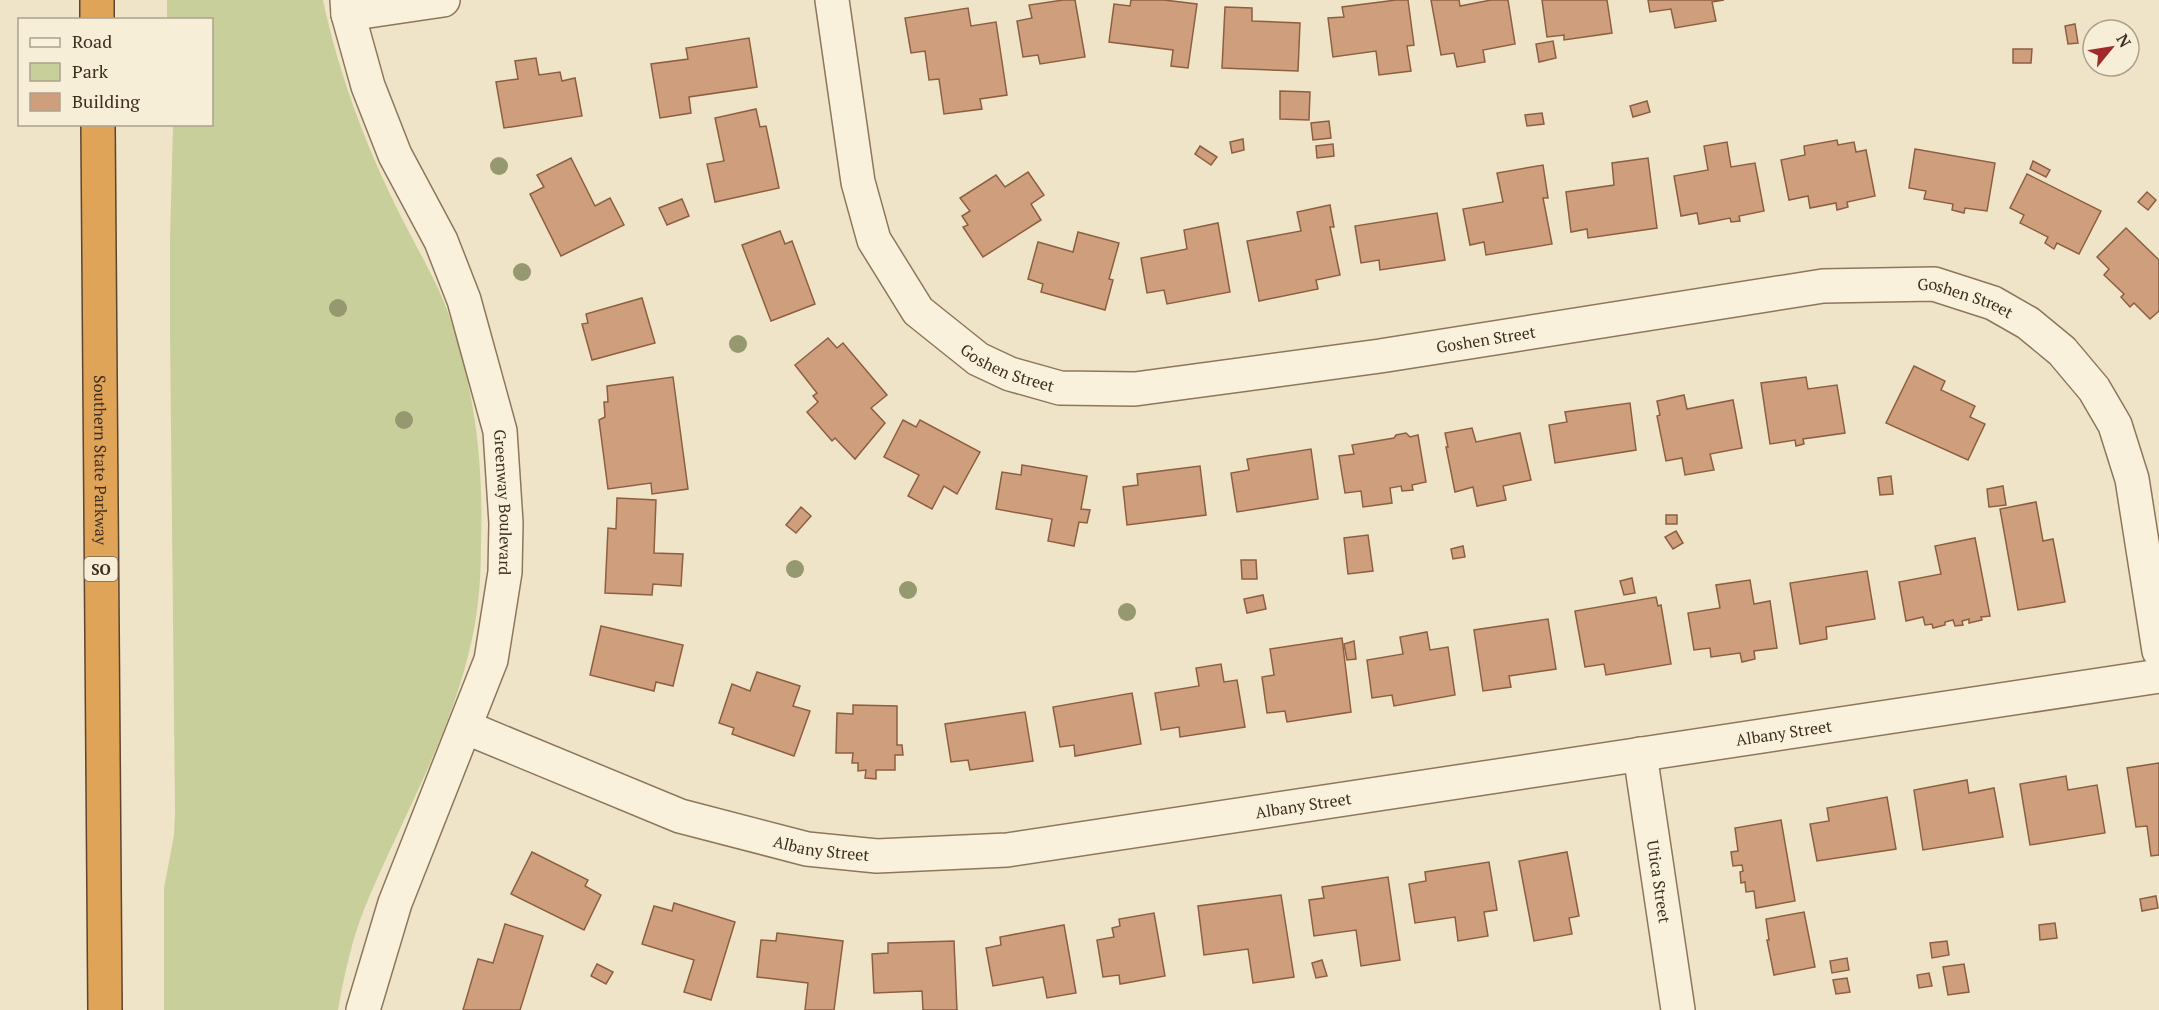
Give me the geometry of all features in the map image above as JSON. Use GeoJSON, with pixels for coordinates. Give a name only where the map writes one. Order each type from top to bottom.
{"type":"FeatureCollection","features":[{"type":"Feature","properties":{"kind":"highway"},"geometry":{"type":"LineString","coordinates":[[97,0],[97,18]]}},
{"type":"Feature","properties":{"kind":"highway","name":"Southern State Parkway"},"geometry":{"type":"LineString","coordinates":[[98,126],[105,1010]]}},
{"type":"Feature","properties":{"kind":"street"},"geometry":{"type":"LineString","coordinates":[[348,7],[443,0]]}},
{"type":"Feature","properties":{"kind":"street","name":"Goshen Street"},"geometry":{"type":"LineString","coordinates":[[832,0],[858,182],[874,240],[918,311],[978,359],[1010,374],[1060,388],[1135,389],[1380,356],[1823,286],[1934,285],[1993,303],[2028,323],[2062,351],[2094,389],[2115,425],[2132,479],[2159,651]]}},
{"type":"Feature","properties":{"kind":"street","name":"Greenway Boulevard"},"geometry":{"type":"LineString","coordinates":[[348,7],[369,86],[395,155],[441,241],[464,300],[500,431],[506,523],[505,572],[491,660],[395,903],[363,1010]]}},
{"type":"Feature","properties":{"kind":"street","name":"Albany Street"},"geometry":{"type":"LineString","coordinates":[[465,727],[680,816],[807,849],[877,856],[1007,850],[2159,676]]}},
{"type":"Feature","properties":{"kind":"street","name":"Utica Street"},"geometry":{"type":"LineString","coordinates":[[1640,754],[1678,1010]]}},
{"type":"Feature","properties":{"kind":"green space"},"geometry":{"type":"Polygon","coordinates":[[[167,0],[323,0],[347,89],[381,175],[444,302],[470,390],[479,451],[482,512],[481,567],[472,639],[463,674],[439,742],[360,919],[338,1010],[164,1010],[164,888],[174,835],[175,812],[170,334],[173,126],[213,126],[213,18],[167,18],[167,0]]]}},
{"type":"Feature","properties":{"kind":"building"},"geometry":{"type":"Polygon","coordinates":[[[1075,0],[1085,57],[1040,64],[1038,55],[1023,57],[1017,21],[1032,18],[1029,5],[1075,0]]]}},
{"type":"Feature","properties":{"kind":"building"},"geometry":{"type":"Polygon","coordinates":[[[1131,0],[1164,0],[1197,4],[1188,68],[1171,66],[1173,50],[1109,42],[1114,4],[1130,6],[1131,0]]]}},
{"type":"Feature","properties":{"kind":"building"},"geometry":{"type":"Polygon","coordinates":[[[1408,0],[1414,45],[1407,46],[1411,71],[1379,75],[1376,51],[1333,57],[1328,18],[1344,17],[1342,7],[1408,0]]]}},
{"type":"Feature","properties":{"kind":"building"},"geometry":{"type":"Polygon","coordinates":[[[1431,0],[1459,0],[1460,6],[1491,0],[1508,0],[1515,44],[1483,50],[1485,62],[1457,67],[1454,53],[1441,55],[1431,0]]]}},
{"type":"Feature","properties":{"kind":"building"},"geometry":{"type":"Polygon","coordinates":[[[1542,0],[1607,0],[1612,33],[1564,40],[1564,35],[1547,37],[1542,0]]]}},
{"type":"Feature","properties":{"kind":"building"},"geometry":{"type":"Polygon","coordinates":[[[1648,0],[1724,0],[1712,2],[1716,21],[1675,28],[1671,9],[1650,12],[1648,0]]]}},
{"type":"Feature","properties":{"kind":"building"},"geometry":{"type":"Polygon","coordinates":[[[1225,7],[1252,8],[1252,21],[1300,23],[1298,71],[1222,68],[1225,7]]]}},
{"type":"Feature","properties":{"kind":"building"},"geometry":{"type":"Polygon","coordinates":[[[968,8],[971,26],[996,22],[1007,95],[980,99],[982,109],[944,114],[939,79],[929,80],[925,51],[911,53],[905,18],[968,8]]]}},
{"type":"Feature","properties":{"kind":"building"},"geometry":{"type":"Polygon","coordinates":[[[2075,24],[2078,43],[2068,44],[2065,26],[2075,24]]]}},
{"type":"Feature","properties":{"kind":"building"},"geometry":{"type":"Polygon","coordinates":[[[749,38],[757,87],[689,97],[691,113],[660,118],[651,64],[688,59],[686,48],[749,38]]]}},
{"type":"Feature","properties":{"kind":"building"},"geometry":{"type":"Polygon","coordinates":[[[1553,41],[1556,58],[1539,62],[1536,44],[1553,41]]]}},
{"type":"Feature","properties":{"kind":"building"},"geometry":{"type":"Polygon","coordinates":[[[2013,49],[2032,49],[2031,63],[2013,63],[2013,49]]]}},
{"type":"Feature","properties":{"kind":"building"},"geometry":{"type":"Polygon","coordinates":[[[536,58],[539,75],[560,72],[562,81],[575,78],[582,116],[504,128],[496,82],[518,79],[515,61],[536,58]]]}},
{"type":"Feature","properties":{"kind":"building"},"geometry":{"type":"Polygon","coordinates":[[[1280,91],[1310,92],[1309,120],[1280,119],[1280,91]]]}},
{"type":"Feature","properties":{"kind":"building"},"geometry":{"type":"Polygon","coordinates":[[[1647,101],[1650,112],[1633,117],[1630,106],[1647,101]]]}},
{"type":"Feature","properties":{"kind":"building"},"geometry":{"type":"Polygon","coordinates":[[[756,109],[760,127],[766,126],[779,188],[715,202],[707,164],[724,161],[715,118],[756,109]]]}},
{"type":"Feature","properties":{"kind":"building"},"geometry":{"type":"Polygon","coordinates":[[[1542,113],[1544,124],[1527,126],[1525,115],[1542,113]]]}},
{"type":"Feature","properties":{"kind":"building"},"geometry":{"type":"Polygon","coordinates":[[[1329,121],[1331,138],[1313,140],[1311,123],[1329,121]]]}},
{"type":"Feature","properties":{"kind":"building"},"geometry":{"type":"Polygon","coordinates":[[[1243,139],[1244,150],[1232,153],[1230,142],[1243,139]]]}},
{"type":"Feature","properties":{"kind":"building"},"geometry":{"type":"Polygon","coordinates":[[[1837,140],[1838,145],[1854,142],[1856,152],[1866,150],[1875,196],[1847,202],[1848,207],[1837,210],[1836,203],[1810,208],[1808,196],[1789,200],[1781,160],[1805,155],[1804,146],[1837,140]]]}},
{"type":"Feature","properties":{"kind":"building"},"geometry":{"type":"Polygon","coordinates":[[[1727,142],[1731,167],[1755,163],[1764,211],[1739,216],[1740,221],[1731,222],[1730,218],[1699,224],[1697,213],[1681,216],[1674,176],[1708,170],[1704,146],[1727,142]]]}},
{"type":"Feature","properties":{"kind":"building"},"geometry":{"type":"Polygon","coordinates":[[[1333,144],[1334,156],[1317,158],[1316,146],[1333,144]]]}},
{"type":"Feature","properties":{"kind":"building"},"geometry":{"type":"Polygon","coordinates":[[[1200,146],[1217,157],[1211,165],[1195,154],[1200,146]]]}},
{"type":"Feature","properties":{"kind":"building"},"geometry":{"type":"Polygon","coordinates":[[[1915,149],[1995,163],[1987,211],[1965,208],[1964,213],[1952,210],[1953,204],[1924,199],[1926,191],[1909,188],[1915,149]]]}},
{"type":"Feature","properties":{"kind":"building"},"geometry":{"type":"Polygon","coordinates":[[[571,158],[595,206],[610,198],[624,225],[561,256],[530,194],[544,187],[537,175],[571,158]]]}},
{"type":"Feature","properties":{"kind":"building"},"geometry":{"type":"Polygon","coordinates":[[[1648,158],[1657,228],[1588,238],[1587,229],[1571,232],[1566,192],[1614,185],[1612,163],[1648,158]]]}},
{"type":"Feature","properties":{"kind":"building"},"geometry":{"type":"Polygon","coordinates":[[[2033,161],[2050,170],[2046,177],[2030,169],[2033,161]]]}},
{"type":"Feature","properties":{"kind":"building"},"geometry":{"type":"Polygon","coordinates":[[[1543,165],[1548,198],[1543,198],[1552,244],[1486,255],[1484,242],[1470,245],[1463,209],[1503,202],[1497,173],[1543,165]]]}},
{"type":"Feature","properties":{"kind":"building"},"geometry":{"type":"Polygon","coordinates":[[[1028,172],[1044,195],[1031,204],[1041,220],[983,257],[963,227],[968,225],[962,216],[970,211],[960,198],[996,175],[1005,187],[1028,172]]]}},
{"type":"Feature","properties":{"kind":"building"},"geometry":{"type":"Polygon","coordinates":[[[2027,174],[2101,211],[2079,254],[2057,243],[2054,249],[2045,243],[2048,237],[2020,223],[2024,215],[2010,208],[2027,174]]]}},
{"type":"Feature","properties":{"kind":"building"},"geometry":{"type":"Polygon","coordinates":[[[2147,192],[2156,200],[2148,210],[2138,202],[2147,192]]]}},
{"type":"Feature","properties":{"kind":"building"},"geometry":{"type":"Polygon","coordinates":[[[682,199],[689,216],[667,225],[659,208],[682,199]]]}},
{"type":"Feature","properties":{"kind":"building"},"geometry":{"type":"Polygon","coordinates":[[[1330,205],[1334,227],[1330,227],[1340,275],[1316,280],[1318,289],[1259,301],[1247,241],[1301,231],[1297,212],[1330,205]]]}},
{"type":"Feature","properties":{"kind":"building"},"geometry":{"type":"Polygon","coordinates":[[[1437,213],[1445,260],[1380,270],[1379,260],[1361,263],[1355,226],[1437,213]]]}},
{"type":"Feature","properties":{"kind":"building"},"geometry":{"type":"Polygon","coordinates":[[[1218,223],[1230,292],[1167,304],[1164,290],[1147,293],[1141,258],[1187,249],[1184,230],[1218,223]]]}},
{"type":"Feature","properties":{"kind":"building"},"geometry":{"type":"Polygon","coordinates":[[[2126,228],[2159,260],[2159,311],[2150,319],[2134,303],[2130,307],[2121,297],[2124,294],[2104,275],[2109,269],[2097,257],[2126,228]]]}},
{"type":"Feature","properties":{"kind":"building"},"geometry":{"type":"Polygon","coordinates":[[[780,231],[785,244],[792,241],[815,304],[771,321],[742,245],[780,231]]]}},
{"type":"Feature","properties":{"kind":"building"},"geometry":{"type":"Polygon","coordinates":[[[1078,232],[1119,243],[1109,279],[1113,280],[1105,310],[1041,292],[1043,284],[1028,279],[1038,242],[1073,252],[1078,232]]]}},
{"type":"Feature","properties":{"kind":"building"},"geometry":{"type":"Polygon","coordinates":[[[642,298],[655,343],[592,360],[582,324],[588,323],[586,314],[642,298]]]}},
{"type":"Feature","properties":{"kind":"building"},"geometry":{"type":"Polygon","coordinates":[[[828,338],[837,348],[843,343],[887,395],[871,408],[885,423],[855,459],[835,438],[832,441],[807,412],[818,402],[813,396],[817,393],[795,365],[828,338]]]}},
{"type":"Feature","properties":{"kind":"building"},"geometry":{"type":"Polygon","coordinates":[[[1914,366],[1945,381],[1941,390],[1975,406],[1970,417],[1985,424],[1968,460],[1886,423],[1914,366]]]}},
{"type":"Feature","properties":{"kind":"building"},"geometry":{"type":"Polygon","coordinates":[[[673,377],[688,489],[652,494],[651,483],[608,489],[599,420],[605,417],[604,402],[608,402],[607,386],[673,377]]]}},
{"type":"Feature","properties":{"kind":"building"},"geometry":{"type":"Polygon","coordinates":[[[1806,377],[1808,389],[1837,385],[1845,433],[1803,439],[1804,444],[1796,446],[1795,440],[1770,444],[1761,383],[1806,377]]]}},
{"type":"Feature","properties":{"kind":"building"},"geometry":{"type":"Polygon","coordinates":[[[1684,395],[1687,409],[1733,400],[1742,448],[1710,454],[1714,470],[1685,475],[1682,458],[1666,461],[1657,416],[1660,415],[1657,401],[1684,395]]]}},
{"type":"Feature","properties":{"kind":"building"},"geometry":{"type":"Polygon","coordinates":[[[1630,403],[1636,450],[1555,463],[1549,425],[1567,422],[1565,412],[1630,403]]]}},
{"type":"Feature","properties":{"kind":"building"},"geometry":{"type":"Polygon","coordinates":[[[903,420],[916,427],[920,420],[980,452],[957,494],[944,486],[932,509],[908,496],[919,475],[884,457],[903,420]]]}},
{"type":"Feature","properties":{"kind":"building"},"geometry":{"type":"Polygon","coordinates":[[[1472,428],[1476,442],[1520,433],[1531,480],[1503,486],[1506,500],[1477,506],[1473,487],[1455,492],[1445,433],[1472,428]]]}},
{"type":"Feature","properties":{"kind":"building"},"geometry":{"type":"Polygon","coordinates":[[[1406,433],[1410,437],[1418,435],[1426,482],[1412,485],[1413,490],[1402,491],[1401,486],[1390,488],[1392,503],[1363,507],[1361,491],[1345,493],[1339,456],[1354,454],[1352,445],[1394,438],[1396,435],[1406,433]]]}},
{"type":"Feature","properties":{"kind":"building"},"geometry":{"type":"Polygon","coordinates":[[[1311,449],[1318,499],[1237,512],[1231,473],[1249,470],[1247,459],[1311,449]]]}},
{"type":"Feature","properties":{"kind":"building"},"geometry":{"type":"Polygon","coordinates":[[[1022,465],[1087,476],[1081,509],[1090,510],[1087,523],[1079,522],[1074,546],[1048,541],[1052,519],[996,509],[1002,472],[1021,475],[1022,465]]]}},
{"type":"Feature","properties":{"kind":"building"},"geometry":{"type":"Polygon","coordinates":[[[1200,466],[1206,515],[1127,525],[1123,487],[1138,485],[1137,474],[1200,466]]]}},
{"type":"Feature","properties":{"kind":"building"},"geometry":{"type":"Polygon","coordinates":[[[1891,476],[1893,494],[1880,495],[1878,478],[1891,476]]]}},
{"type":"Feature","properties":{"kind":"building"},"geometry":{"type":"Polygon","coordinates":[[[2003,486],[2006,505],[1989,507],[1987,489],[2003,486]]]}},
{"type":"Feature","properties":{"kind":"building"},"geometry":{"type":"Polygon","coordinates":[[[617,498],[656,500],[654,553],[683,554],[681,586],[653,584],[652,595],[605,593],[608,528],[616,529],[617,498]]]}},
{"type":"Feature","properties":{"kind":"building"},"geometry":{"type":"Polygon","coordinates":[[[2036,502],[2043,541],[2053,539],[2065,602],[2018,610],[2000,509],[2036,502]]]}},
{"type":"Feature","properties":{"kind":"building"},"geometry":{"type":"Polygon","coordinates":[[[801,507],[811,516],[796,533],[786,525],[801,507]]]}},
{"type":"Feature","properties":{"kind":"building"},"geometry":{"type":"Polygon","coordinates":[[[1666,515],[1677,515],[1677,524],[1666,524],[1666,515]]]}},
{"type":"Feature","properties":{"kind":"building"},"geometry":{"type":"Polygon","coordinates":[[[1676,531],[1683,543],[1673,549],[1665,537],[1676,531]]]}},
{"type":"Feature","properties":{"kind":"building"},"geometry":{"type":"Polygon","coordinates":[[[1368,535],[1373,571],[1348,574],[1344,538],[1368,535]]]}},
{"type":"Feature","properties":{"kind":"building"},"geometry":{"type":"Polygon","coordinates":[[[1975,538],[1990,616],[1981,617],[1982,620],[1969,623],[1969,619],[1962,621],[1963,625],[1955,626],[1953,620],[1933,628],[1932,624],[1925,625],[1923,617],[1906,621],[1899,582],[1941,574],[1935,546],[1975,538]]]}},
{"type":"Feature","properties":{"kind":"building"},"geometry":{"type":"Polygon","coordinates":[[[1463,546],[1465,557],[1453,559],[1451,549],[1463,546]]]}},
{"type":"Feature","properties":{"kind":"building"},"geometry":{"type":"Polygon","coordinates":[[[1241,560],[1256,560],[1257,579],[1242,579],[1241,560]]]}},
{"type":"Feature","properties":{"kind":"building"},"geometry":{"type":"Polygon","coordinates":[[[1867,571],[1875,619],[1826,627],[1827,639],[1800,644],[1790,583],[1867,571]]]}},
{"type":"Feature","properties":{"kind":"building"},"geometry":{"type":"Polygon","coordinates":[[[1632,578],[1635,593],[1624,595],[1620,581],[1632,578]]]}},
{"type":"Feature","properties":{"kind":"building"},"geometry":{"type":"Polygon","coordinates":[[[1750,580],[1754,604],[1770,601],[1777,648],[1754,651],[1755,659],[1742,662],[1740,653],[1711,657],[1710,648],[1694,650],[1688,613],[1720,608],[1716,585],[1750,580]]]}},
{"type":"Feature","properties":{"kind":"building"},"geometry":{"type":"Polygon","coordinates":[[[1263,595],[1266,609],[1247,613],[1244,599],[1263,595]]]}},
{"type":"Feature","properties":{"kind":"building"},"geometry":{"type":"Polygon","coordinates":[[[1656,597],[1658,606],[1661,605],[1671,664],[1606,675],[1604,664],[1585,667],[1575,611],[1656,597]]]}},
{"type":"Feature","properties":{"kind":"building"},"geometry":{"type":"Polygon","coordinates":[[[1548,619],[1556,669],[1509,676],[1511,687],[1483,691],[1474,630],[1548,619]]]}},
{"type":"Feature","properties":{"kind":"building"},"geometry":{"type":"Polygon","coordinates":[[[601,626],[683,645],[673,686],[656,682],[654,691],[590,675],[601,626]]]}},
{"type":"Feature","properties":{"kind":"building"},"geometry":{"type":"Polygon","coordinates":[[[1427,632],[1430,650],[1448,647],[1455,695],[1394,706],[1392,695],[1372,698],[1367,660],[1403,654],[1400,637],[1427,632]]]}},
{"type":"Feature","properties":{"kind":"building"},"geometry":{"type":"Polygon","coordinates":[[[1342,638],[1351,712],[1287,722],[1285,711],[1267,713],[1262,677],[1274,675],[1270,649],[1342,638]]]}},
{"type":"Feature","properties":{"kind":"building"},"geometry":{"type":"Polygon","coordinates":[[[1354,641],[1356,659],[1347,660],[1344,644],[1354,641]]]}},
{"type":"Feature","properties":{"kind":"building"},"geometry":{"type":"Polygon","coordinates":[[[1221,664],[1224,682],[1237,680],[1245,727],[1180,737],[1179,727],[1161,730],[1155,693],[1199,686],[1196,668],[1221,664]]]}},
{"type":"Feature","properties":{"kind":"building"},"geometry":{"type":"Polygon","coordinates":[[[757,672],[800,686],[793,706],[810,711],[794,756],[732,734],[734,728],[719,723],[732,684],[750,691],[757,672]]]}},
{"type":"Feature","properties":{"kind":"building"},"geometry":{"type":"Polygon","coordinates":[[[1132,693],[1141,744],[1075,756],[1074,745],[1060,747],[1053,707],[1132,693]]]}},
{"type":"Feature","properties":{"kind":"building"},"geometry":{"type":"Polygon","coordinates":[[[853,705],[897,706],[897,745],[902,745],[903,755],[895,755],[895,770],[876,770],[876,779],[865,778],[866,770],[858,771],[858,763],[852,763],[853,753],[836,753],[837,713],[853,714],[853,705]]]}},
{"type":"Feature","properties":{"kind":"building"},"geometry":{"type":"Polygon","coordinates":[[[1025,712],[1033,761],[970,770],[968,760],[951,762],[945,724],[1025,712]]]}},
{"type":"Feature","properties":{"kind":"building"},"geometry":{"type":"Polygon","coordinates":[[[2159,763],[2159,855],[2151,856],[2147,826],[2136,827],[2127,768],[2159,763]]]}},
{"type":"Feature","properties":{"kind":"building"},"geometry":{"type":"Polygon","coordinates":[[[2066,776],[2068,790],[2097,785],[2105,833],[2030,845],[2020,784],[2066,776]]]}},
{"type":"Feature","properties":{"kind":"building"},"geometry":{"type":"Polygon","coordinates":[[[1967,780],[1969,793],[1994,788],[2003,837],[1923,850],[1914,790],[1967,780]]]}},
{"type":"Feature","properties":{"kind":"building"},"geometry":{"type":"Polygon","coordinates":[[[1887,797],[1896,849],[1817,861],[1810,824],[1829,821],[1827,808],[1887,797]]]}},
{"type":"Feature","properties":{"kind":"building"},"geometry":{"type":"Polygon","coordinates":[[[1781,820],[1795,901],[1756,908],[1754,891],[1746,892],[1745,882],[1741,883],[1742,865],[1733,866],[1731,852],[1738,851],[1735,828],[1781,820]]]}},
{"type":"Feature","properties":{"kind":"building"},"geometry":{"type":"Polygon","coordinates":[[[532,852],[588,880],[585,886],[601,895],[584,930],[511,894],[532,852]]]}},
{"type":"Feature","properties":{"kind":"building"},"geometry":{"type":"Polygon","coordinates":[[[1567,852],[1579,916],[1569,918],[1572,934],[1534,941],[1519,861],[1567,852]]]}},
{"type":"Feature","properties":{"kind":"building"},"geometry":{"type":"Polygon","coordinates":[[[1489,862],[1497,910],[1484,912],[1488,936],[1458,941],[1455,917],[1415,923],[1409,884],[1426,881],[1425,872],[1489,862]]]}},
{"type":"Feature","properties":{"kind":"building"},"geometry":{"type":"Polygon","coordinates":[[[1388,877],[1400,960],[1361,966],[1356,930],[1314,936],[1309,900],[1324,898],[1322,887],[1388,877]]]}},
{"type":"Feature","properties":{"kind":"building"},"geometry":{"type":"Polygon","coordinates":[[[1281,895],[1294,977],[1253,983],[1248,949],[1204,955],[1198,906],[1281,895]]]}},
{"type":"Feature","properties":{"kind":"building"},"geometry":{"type":"Polygon","coordinates":[[[2156,896],[2158,908],[2142,911],[2140,899],[2156,896]]]}},
{"type":"Feature","properties":{"kind":"building"},"geometry":{"type":"Polygon","coordinates":[[[674,903],[735,922],[711,1000],[684,992],[694,960],[642,944],[654,906],[672,911],[674,903]]]}},
{"type":"Feature","properties":{"kind":"building"},"geometry":{"type":"Polygon","coordinates":[[[1804,912],[1815,967],[1774,975],[1767,940],[1769,940],[1766,919],[1804,912]]]}},
{"type":"Feature","properties":{"kind":"building"},"geometry":{"type":"Polygon","coordinates":[[[1154,913],[1165,976],[1120,984],[1119,975],[1103,977],[1097,940],[1114,937],[1112,928],[1120,926],[1119,919],[1154,913]]]}},
{"type":"Feature","properties":{"kind":"building"},"geometry":{"type":"Polygon","coordinates":[[[2055,923],[2057,938],[2040,940],[2039,925],[2055,923]]]}},
{"type":"Feature","properties":{"kind":"building"},"geometry":{"type":"Polygon","coordinates":[[[505,924],[543,936],[520,1010],[463,1010],[478,959],[493,963],[505,924]]]}},
{"type":"Feature","properties":{"kind":"building"},"geometry":{"type":"Polygon","coordinates":[[[1064,925],[1076,993],[1047,998],[1043,977],[993,986],[986,948],[1001,945],[1000,937],[1064,925]]]}},
{"type":"Feature","properties":{"kind":"building"},"geometry":{"type":"Polygon","coordinates":[[[777,933],[843,941],[834,1010],[805,1010],[808,983],[757,977],[761,940],[776,941],[777,933]]]}},
{"type":"Feature","properties":{"kind":"building"},"geometry":{"type":"Polygon","coordinates":[[[954,941],[957,1010],[923,1010],[922,991],[874,993],[872,954],[888,953],[888,943],[954,941]]]}},
{"type":"Feature","properties":{"kind":"building"},"geometry":{"type":"Polygon","coordinates":[[[1947,941],[1949,955],[1932,958],[1930,943],[1947,941]]]}},
{"type":"Feature","properties":{"kind":"building"},"geometry":{"type":"Polygon","coordinates":[[[1847,958],[1849,970],[1832,973],[1830,961],[1847,958]]]}},
{"type":"Feature","properties":{"kind":"building"},"geometry":{"type":"Polygon","coordinates":[[[1322,960],[1327,976],[1316,978],[1312,963],[1322,960]]]}},
{"type":"Feature","properties":{"kind":"building"},"geometry":{"type":"Polygon","coordinates":[[[597,964],[613,972],[606,984],[591,976],[597,964]]]}},
{"type":"Feature","properties":{"kind":"building"},"geometry":{"type":"Polygon","coordinates":[[[1964,964],[1969,992],[1948,995],[1943,967],[1964,964]]]}},
{"type":"Feature","properties":{"kind":"building"},"geometry":{"type":"Polygon","coordinates":[[[1929,973],[1932,986],[1919,988],[1917,975],[1929,973]]]}},
{"type":"Feature","properties":{"kind":"building"},"geometry":{"type":"Polygon","coordinates":[[[1847,978],[1850,992],[1836,994],[1833,980],[1847,978]]]}}]}
